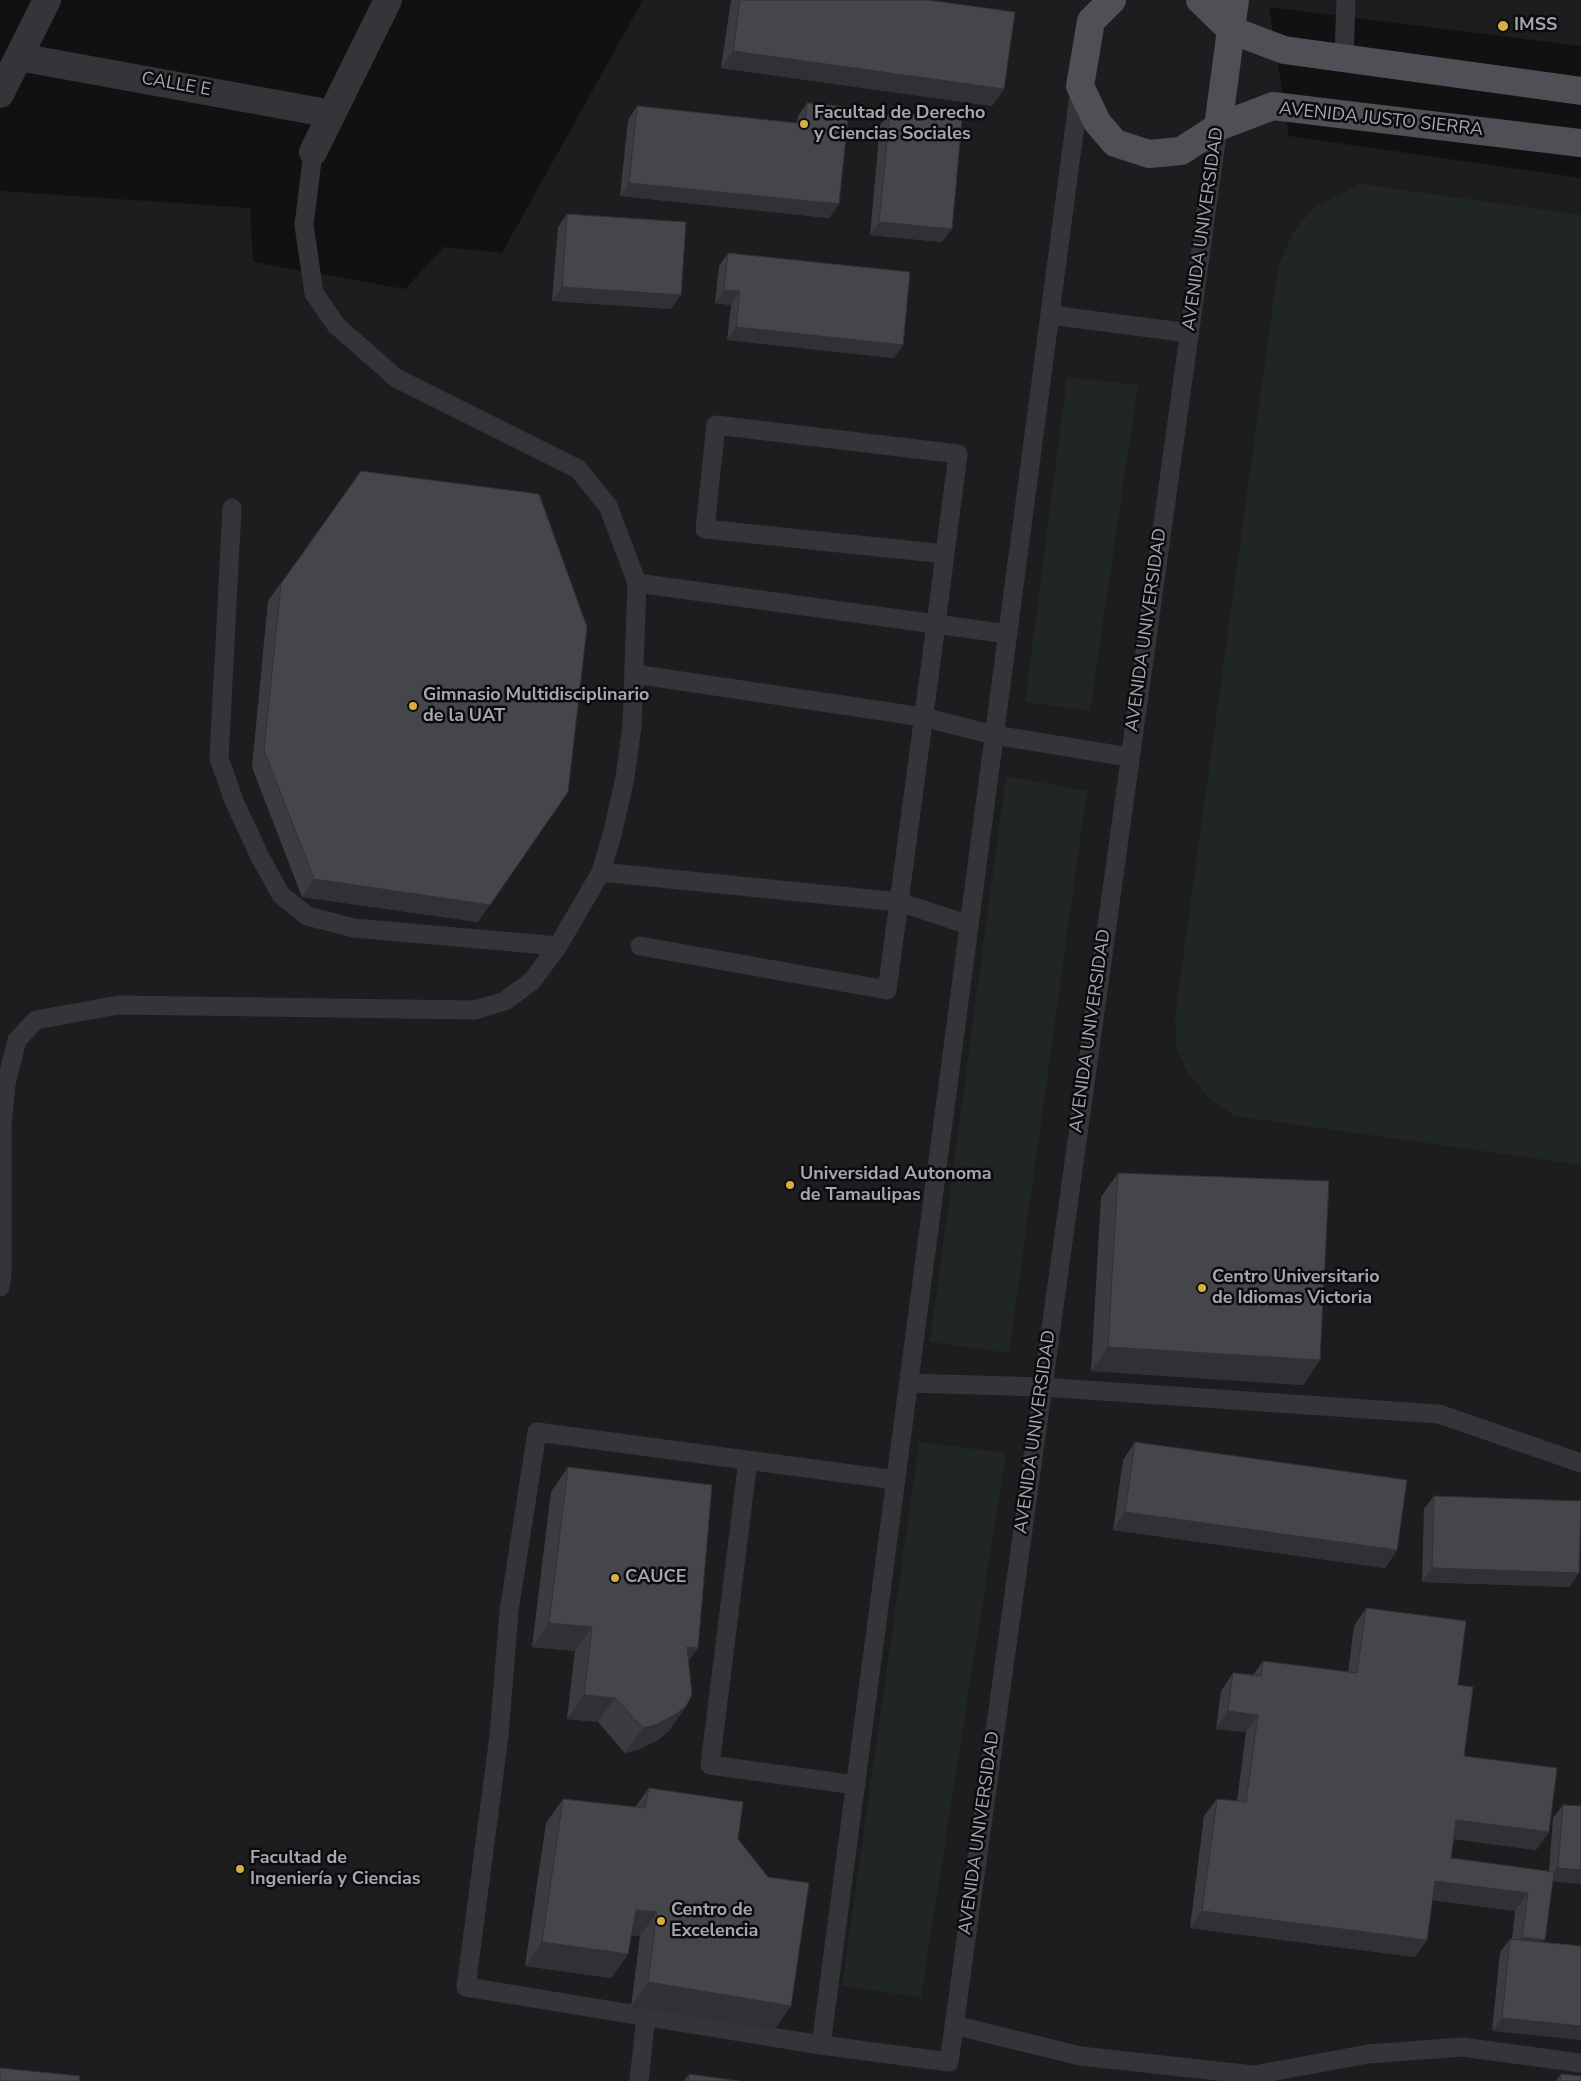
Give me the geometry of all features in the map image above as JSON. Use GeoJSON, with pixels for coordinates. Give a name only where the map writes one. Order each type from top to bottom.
{"type":"FeatureCollection","features":[{"type":"Feature","properties":{"kind":"main road"},"geometry":{"type":"LineString","coordinates":[[1080,86],[1093,10],[1112,0]]}},
{"type":"Feature","properties":{"kind":"main road"},"geometry":{"type":"LineString","coordinates":[[1200,0],[1232,30],[1284,50],[1581,91]]}},
{"type":"Feature","properties":{"kind":"main road","name":"AVENIDA UNIVERSIDAD"},"geometry":{"type":"LineString","coordinates":[[1218,127],[1235,0]]}},
{"type":"Feature","properties":{"kind":"main road","name":"AVENIDA JUSTO SIERRA"},"geometry":{"type":"LineString","coordinates":[[1080,86],[1097,122],[1116,143],[1149,154],[1181,151],[1218,127],[1273,106],[1581,143]]}},
{"type":"Feature","properties":{"kind":"street"},"geometry":{"type":"LineString","coordinates":[[0,94],[47,0]]}},
{"type":"Feature","properties":{"kind":"street"},"geometry":{"type":"LineString","coordinates":[[313,152],[388,0]]}},
{"type":"Feature","properties":{"kind":"street","name":"CALLE E"},"geometry":{"type":"LineString","coordinates":[[19,57],[332,114]]}},
{"type":"Feature","properties":{"kind":"lane"},"geometry":{"type":"LineString","coordinates":[[1344,59],[1346,0]]}},
{"type":"Feature","properties":{"kind":"lane"},"geometry":{"type":"LineString","coordinates":[[896,1480],[537,1432],[510,1611],[499,1736],[466,1987],[821,2045],[970,925],[1080,86]]}},
{"type":"Feature","properties":{"kind":"lane","name":"AVENIDA UNIVERSIDAD"},"geometry":{"type":"LineString","coordinates":[[821,2045],[948,2062],[1218,127]]}},
{"type":"Feature","properties":{"kind":"lane"},"geometry":{"type":"LineString","coordinates":[[0,1287],[2,1276],[2,1127],[6,1084],[17,1040],[36,1020],[118,1005],[475,1010],[505,1000],[532,981],[558,946],[600,872],[626,778],[632,726],[637,583],[608,506],[578,469],[396,378],[336,324],[314,292],[304,225],[313,152]]}},
{"type":"Feature","properties":{"kind":"lane"},"geometry":{"type":"LineString","coordinates":[[1050,315],[1189,333]]}},
{"type":"Feature","properties":{"kind":"lane"},"geometry":{"type":"LineString","coordinates":[[640,946],[887,990],[936,624],[958,454],[716,425],[705,529],[945,554]]}},
{"type":"Feature","properties":{"kind":"lane"},"geometry":{"type":"LineString","coordinates":[[232,508],[219,758],[234,801],[260,857],[281,895],[307,916],[354,928],[558,946]]}},
{"type":"Feature","properties":{"kind":"lane"},"geometry":{"type":"LineString","coordinates":[[637,583],[1008,634]]}},
{"type":"Feature","properties":{"kind":"lane"},"geometry":{"type":"LineString","coordinates":[[634,674],[923,717],[994,735],[1129,757]]}},
{"type":"Feature","properties":{"kind":"lane"},"geometry":{"type":"LineString","coordinates":[[600,872],[899,902],[970,925]]}},
{"type":"Feature","properties":{"kind":"lane"},"geometry":{"type":"LineString","coordinates":[[909,1383],[1042,1387],[1439,1414],[1581,1462]]}},
{"type":"Feature","properties":{"kind":"lane"},"geometry":{"type":"LineString","coordinates":[[748,1460],[710,1765],[856,1785]]}},
{"type":"Feature","properties":{"kind":"lane"},"geometry":{"type":"LineString","coordinates":[[639,2081],[646,2016]]}},
{"type":"Feature","properties":{"kind":"lane"},"geometry":{"type":"LineString","coordinates":[[954,2025],[1080,2056],[1187,2074],[1295,2074],[1368,2054],[1462,2047],[1581,2063]]}},
{"type":"Feature","properties":{"kind":"shaded area","name":"Universidad Autonoma de Tamaulipas"},"geometry":{"type":"Polygon","coordinates":[[[643,0],[1268,0],[1269,4],[1269,0],[1581,0],[1581,46],[1269,7],[1289,136],[1581,178],[1581,2081],[0,2081],[0,191],[250,208],[253,262],[405,289],[444,247],[502,253],[643,0]]]}},
{"type":"Feature","properties":{"kind":"shaded area"},"geometry":{"type":"Polygon","coordinates":[[[1360,184],[1581,215],[1581,1165],[1235,1116],[1209,1098],[1187,1071],[1176,1048],[1175,1016],[1278,268],[1293,232],[1315,207],[1360,184]]]}},
{"type":"Feature","properties":{"kind":"shaded area"},"geometry":{"type":"Polygon","coordinates":[[[1067,377],[1138,385],[1090,711],[1025,702],[1067,377]]]}},
{"type":"Feature","properties":{"kind":"shaded area"},"geometry":{"type":"Polygon","coordinates":[[[1006,776],[1087,791],[1009,1353],[930,1342],[1006,776]]]}},
{"type":"Feature","properties":{"kind":"shaded area"},"geometry":{"type":"Polygon","coordinates":[[[919,1442],[1006,1453],[921,1997],[842,1986],[919,1442]]]}},
{"type":"Feature","properties":{"kind":"building"},"geometry":{"type":"Polygon","coordinates":[[[740,0],[928,0],[1015,12],[1004,89],[733,51],[740,0]]]}},
{"type":"Feature","properties":{"kind":"building"},"geometry":{"type":"Polygon","coordinates":[[[807,103],[849,107],[839,204],[629,183],[637,106],[805,124],[807,103]]]}},
{"type":"Feature","properties":{"kind":"building"},"geometry":{"type":"Polygon","coordinates":[[[890,112],[962,119],[952,229],[879,222],[890,112]]]}},
{"type":"Feature","properties":{"kind":"building"},"geometry":{"type":"Polygon","coordinates":[[[567,214],[686,222],[681,295],[562,287],[567,214]]]}},
{"type":"Feature","properties":{"kind":"building"},"geometry":{"type":"Polygon","coordinates":[[[728,253],[910,272],[903,345],[736,327],[740,291],[724,290],[728,253]]]}},
{"type":"Feature","properties":{"kind":"building","name":"Gimnasio Multidisciplinario de la UAT"},"geometry":{"type":"Polygon","coordinates":[[[361,471],[539,494],[587,627],[568,792],[490,905],[314,879],[264,750],[281,584],[361,471]]]}},
{"type":"Feature","properties":{"kind":"building","name":"Centro Universitario de Idiomas Victoria"},"geometry":{"type":"Polygon","coordinates":[[[1118,1173],[1329,1181],[1320,1360],[1108,1347],[1118,1173]]]}},
{"type":"Feature","properties":{"kind":"building"},"geometry":{"type":"Polygon","coordinates":[[[1135,1442],[1407,1480],[1397,1550],[1125,1512],[1135,1442]]]}},
{"type":"Feature","properties":{"kind":"building","name":"CAUCE"},"geometry":{"type":"Polygon","coordinates":[[[568,1467],[712,1485],[698,1648],[687,1647],[692,1695],[686,1706],[675,1715],[655,1725],[643,1728],[615,1698],[584,1695],[592,1627],[549,1623],[568,1467]]]}},
{"type":"Feature","properties":{"kind":"building"},"geometry":{"type":"Polygon","coordinates":[[[1434,1496],[1581,1501],[1579,1573],[1432,1568],[1434,1496]]]}},
{"type":"Feature","properties":{"kind":"building"},"geometry":{"type":"Polygon","coordinates":[[[1366,1608],[1466,1621],[1458,1685],[1473,1687],[1464,1756],[1557,1768],[1549,1832],[1456,1820],[1451,1858],[1554,1872],[1545,1940],[1522,1937],[1528,1893],[1435,1881],[1427,1940],[1202,1911],[1217,1799],[1246,1802],[1258,1715],[1228,1711],[1233,1673],[1261,1676],[1263,1661],[1357,1673],[1366,1608]]]}},
{"type":"Feature","properties":{"kind":"building","name":"Centro de Excelencia"},"geometry":{"type":"Polygon","coordinates":[[[649,1788],[743,1802],[738,1839],[768,1877],[809,1883],[791,2006],[648,1982],[657,1912],[636,1910],[628,1954],[542,1942],[563,1799],[645,1808],[649,1788]]]}},
{"type":"Feature","properties":{"kind":"building"},"geometry":{"type":"Polygon","coordinates":[[[1563,1805],[1581,1806],[1581,1870],[1558,1868],[1563,1805]]]}},
{"type":"Feature","properties":{"kind":"building"},"geometry":{"type":"Polygon","coordinates":[[[1510,1939],[1581,1946],[1581,2026],[1502,2018],[1510,1939]]]}},
{"type":"Feature","properties":{"kind":"building"},"geometry":{"type":"Polygon","coordinates":[[[0,2068],[80,2076],[79,2081],[0,2081],[0,2068]]]}},
{"type":"Feature","properties":{"kind":"building"},"geometry":{"type":"Polygon","coordinates":[[[689,2074],[739,2081],[688,2081],[689,2074]]]}},
{"type":"Feature","properties":{"kind":"building"},"geometry":{"type":"Polygon","coordinates":[[[1561,2074],[1581,2076],[1581,2081],[1560,2081],[1561,2074]]]}},
{"type":"Feature","properties":{"kind":"place","name":"IMSS"},"geometry":{"type":"Point","coordinates":[1503,26]}},
{"type":"Feature","properties":{"kind":"place","name":"Facultad de Derecho y Ciencias Sociales"},"geometry":{"type":"Point","coordinates":[804,124]}},
{"type":"Feature","properties":{"kind":"place","name":"Gimnasio Multidisciplinario de la UAT"},"geometry":{"type":"Point","coordinates":[413,706]}},
{"type":"Feature","properties":{"kind":"place","name":"Universidad Autonoma de Tamaulipas"},"geometry":{"type":"Point","coordinates":[790,1185]}},
{"type":"Feature","properties":{"kind":"place","name":"Centro Universitario de Idiomas Victoria"},"geometry":{"type":"Point","coordinates":[1202,1288]}},
{"type":"Feature","properties":{"kind":"place","name":"CAUCE"},"geometry":{"type":"Point","coordinates":[615,1578]}},
{"type":"Feature","properties":{"kind":"place","name":"Facultad de Ingeniería y Ciencias"},"geometry":{"type":"Point","coordinates":[240,1869]}},
{"type":"Feature","properties":{"kind":"place","name":"Centro de Excelencia"},"geometry":{"type":"Point","coordinates":[661,1921]}}]}
